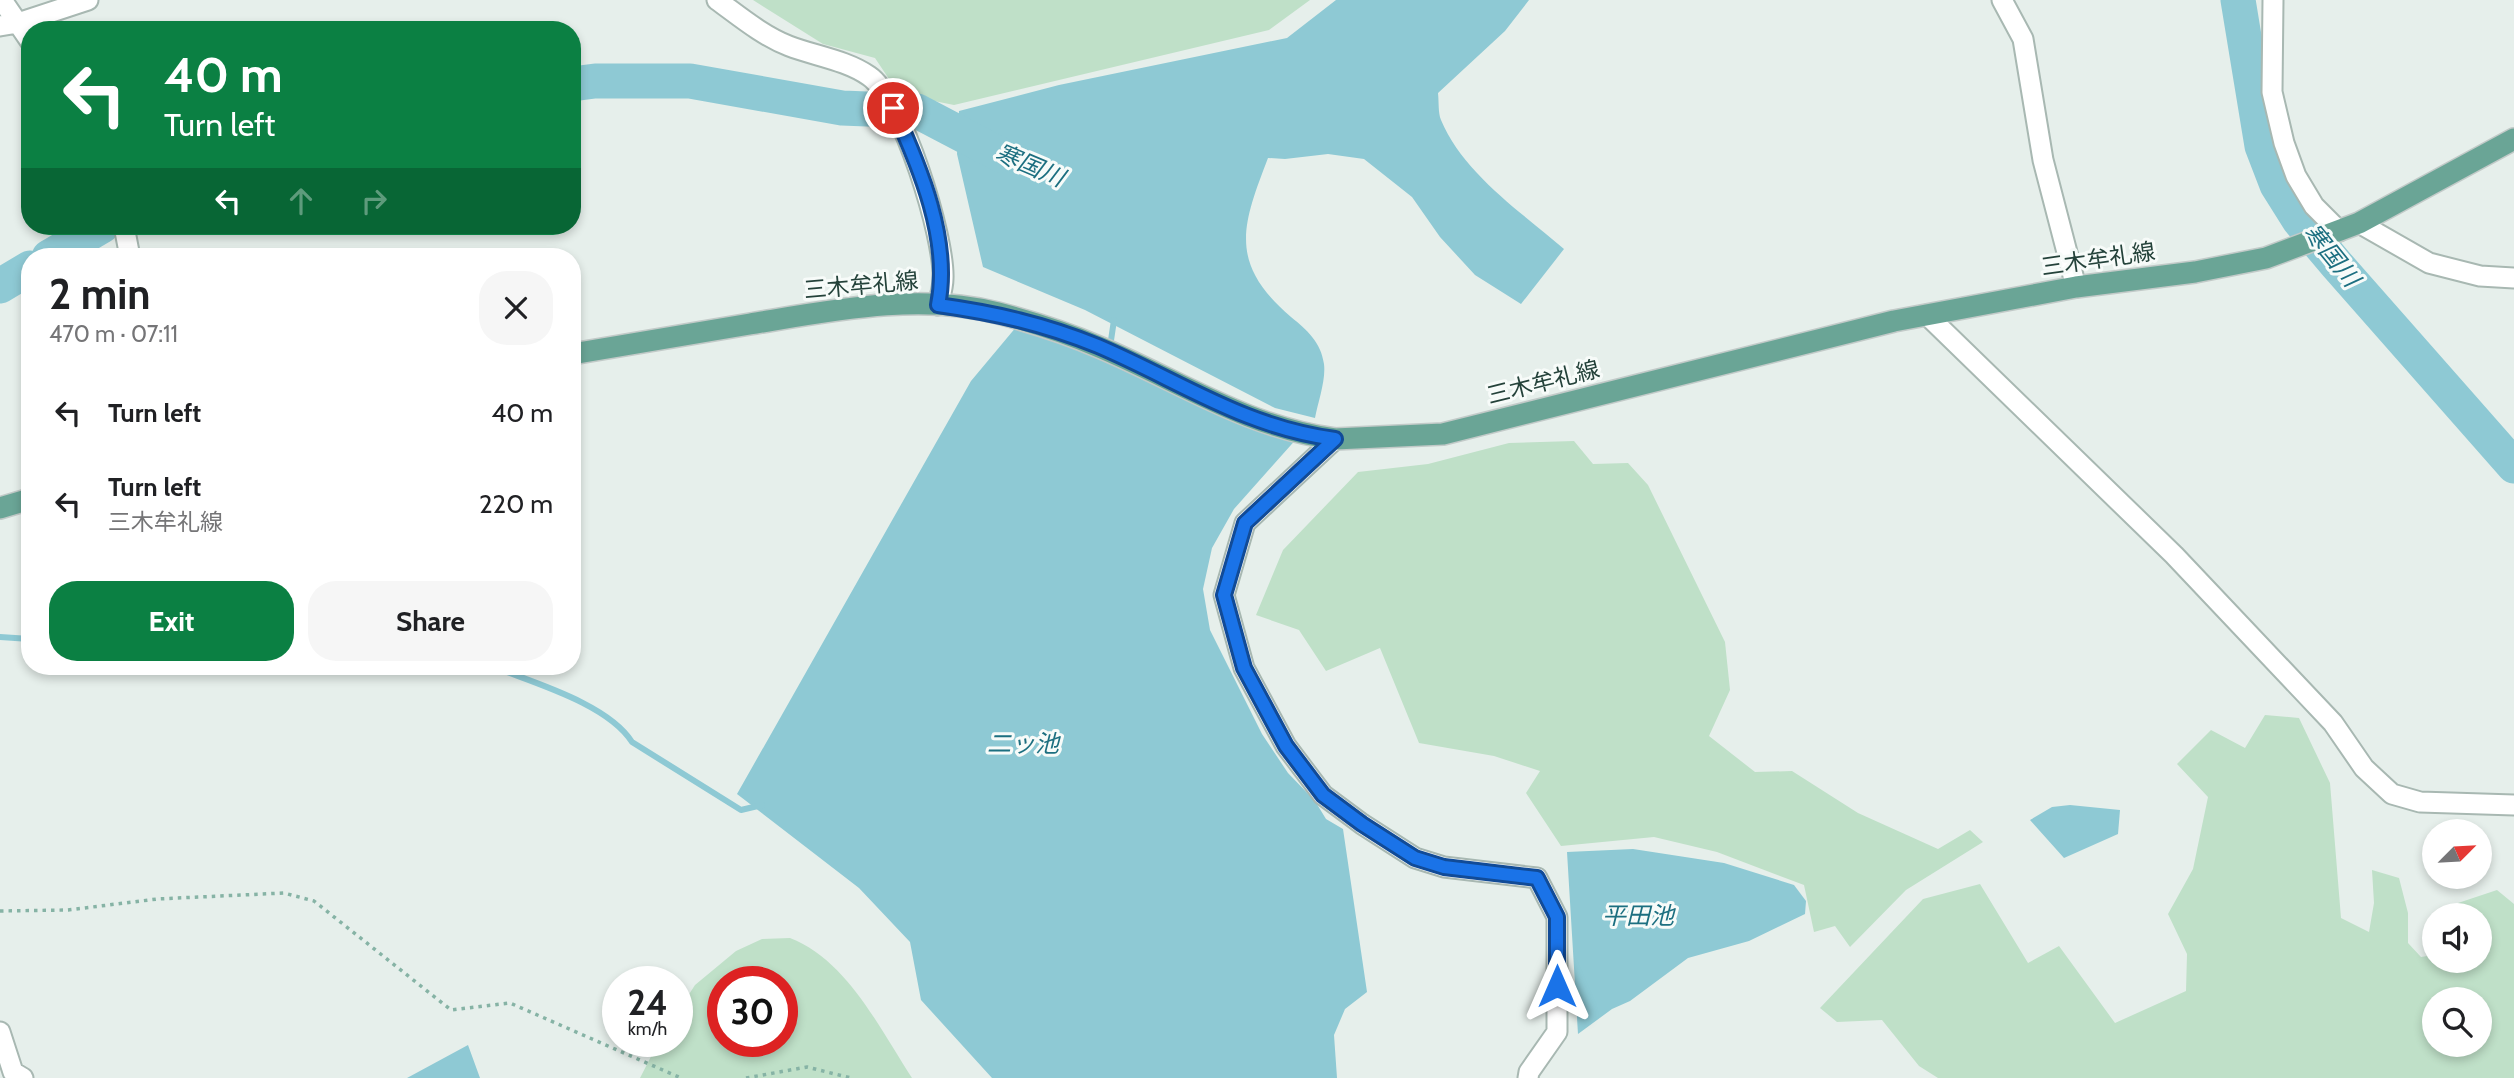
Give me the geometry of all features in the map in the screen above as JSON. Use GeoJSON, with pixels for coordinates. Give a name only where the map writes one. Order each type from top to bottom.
{"type":"FeatureCollection","features":[{"type":"Feature","properties":{"kind":"main road","name":"三木牟礼線"},"geometry":{"type":"LineString","coordinates":[[581,353],[825,312],[938,305],[995,312],[1098,346],[1246,418],[1327,438],[1443,434],[1927,314],[2076,287],[2195,272],[2266,258],[2302,247],[2359,223],[2514,139]]}},
{"type":"Feature","properties":{"kind":"main road"},"geometry":{"type":"LineString","coordinates":[[0,508],[21,502]]}},
{"type":"Feature","properties":{"kind":"street"},"geometry":{"type":"LineString","coordinates":[[2,0],[9,25]]}},
{"type":"Feature","properties":{"kind":"street"},"geometry":{"type":"LineString","coordinates":[[22,21],[88,0]]}},
{"type":"Feature","properties":{"kind":"street"},"geometry":{"type":"LineString","coordinates":[[717,0],[785,45],[856,67],[887,93],[915,160],[933,220],[943,279],[938,305]]}},
{"type":"Feature","properties":{"kind":"street"},"geometry":{"type":"LineString","coordinates":[[2002,0],[2023,39],[2043,160],[2076,287]]}},
{"type":"Feature","properties":{"kind":"street"},"geometry":{"type":"LineString","coordinates":[[2273,0],[2272,92],[2284,143],[2296,176],[2314,206],[2336,232]]}},
{"type":"Feature","properties":{"kind":"street"},"geometry":{"type":"LineString","coordinates":[[2359,223],[2429,263],[2480,276],[2514,278]]}},
{"type":"Feature","properties":{"kind":"street"},"geometry":{"type":"LineString","coordinates":[[1927,314],[2174,555],[2333,723],[2364,768],[2392,794],[2420,802],[2514,806]]}},
{"type":"Feature","properties":{"kind":"street"},"geometry":{"type":"LineString","coordinates":[[1327,438],[1245,523],[1224,595],[1244,668],[1286,746],[1315,785],[1323,795],[1362,824],[1415,858],[1444,867],[1537,878],[1557,917],[1557,1032],[1529,1072],[1528,1078]]}},
{"type":"Feature","properties":{"kind":"street"},"geometry":{"type":"LineString","coordinates":[[0,1032],[12,1072],[23,1078]]}},
{"type":"Feature","properties":{"kind":"path"},"geometry":{"type":"LineString","coordinates":[[0,911],[68,910],[157,899],[284,893],[314,901],[451,1010],[510,1003],[681,1078]]}},
{"type":"Feature","properties":{"kind":"path"},"geometry":{"type":"LineString","coordinates":[[746,1078],[807,1067],[851,1078]]}},
{"type":"Feature","properties":{"kind":"green space"},"geometry":{"type":"Polygon","coordinates":[[[753,0],[1310,0],[1269,30],[954,105],[899,94],[875,58],[823,44],[753,0]]]}},
{"type":"Feature","properties":{"kind":"green space"},"geometry":{"type":"Polygon","coordinates":[[[1574,441],[1593,464],[1628,463],[1648,485],[1725,642],[1730,690],[1709,736],[1755,772],[1792,771],[1858,813],[1938,849],[1970,830],[1983,842],[1906,890],[1850,947],[1835,926],[1814,932],[1804,885],[1717,852],[1654,837],[1561,846],[1526,793],[1540,771],[1494,756],[1419,743],[1380,648],[1326,671],[1299,630],[1256,615],[1283,550],[1358,472],[1428,464],[1509,443],[1574,441]]]}},
{"type":"Feature","properties":{"kind":"green space"},"geometry":{"type":"Polygon","coordinates":[[[2265,715],[2299,718],[2330,783],[2341,918],[2369,932],[2374,903],[2372,870],[2399,878],[2408,913],[2408,943],[2422,957],[2422,973],[2492,973],[2492,903],[2458,903],[2497,890],[2514,904],[2514,1078],[1938,1078],[1919,1066],[1882,1020],[1837,1022],[1820,1008],[1923,899],[1980,884],[2028,963],[2059,946],[2115,1023],[2186,991],[2187,954],[2168,914],[2193,869],[2208,797],[2177,764],[2211,730],[2245,748],[2265,715]]]}},
{"type":"Feature","properties":{"kind":"green space"},"geometry":{"type":"Polygon","coordinates":[[[790,938],[810,948],[829,962],[860,998],[912,1078],[640,1078],[651,1057],[693,1057],[693,988],[707,975],[707,1057],[798,1057],[798,966],[718,966],[736,951],[762,939],[790,938]]]}},
{"type":"Feature","properties":{"kind":"water"},"geometry":{"type":"Polygon","coordinates":[[[1336,0],[1529,0],[1505,31],[1438,93],[1441,120],[1463,157],[1512,206],[1564,249],[1521,304],[1475,275],[1440,237],[1412,197],[1364,159],[1328,154],[1285,159],[1268,158],[1252,204],[1246,243],[1249,261],[1257,279],[1271,297],[1308,332],[1320,349],[1324,377],[1315,418],[1275,408],[1085,310],[983,267],[957,154],[959,111],[1059,85],[1287,38],[1336,0]]]}},
{"type":"Feature","properties":{"kind":"water","name":"二ッ池"},"geometry":{"type":"Polygon","coordinates":[[[1017,326],[1096,351],[1299,436],[1234,509],[1212,548],[1203,589],[1210,630],[1262,734],[1288,773],[1315,801],[1326,819],[1343,829],[1367,992],[1345,1009],[1334,1035],[1337,1078],[992,1078],[921,1000],[910,942],[859,888],[737,794],[971,381],[1017,326]]]}},
{"type":"Feature","properties":{"kind":"water"},"geometry":{"type":"Polygon","coordinates":[[[2070,805],[2120,810],[2118,834],[2064,858],[2030,820],[2052,807],[2070,805]]]}},
{"type":"Feature","properties":{"kind":"water","name":"平田池"},"geometry":{"type":"Polygon","coordinates":[[[1633,849],[1724,863],[1794,885],[1806,901],[1805,914],[1749,941],[1688,958],[1630,1001],[1612,1009],[1578,1034],[1567,852],[1633,849]]]}},
{"type":"Feature","properties":{"kind":"water"},"geometry":{"type":"Polygon","coordinates":[[[468,1045],[480,1078],[407,1078],[468,1045]]]}},
{"type":"Feature","properties":{"kind":"waterway","name":"寒国川"},"geometry":{"type":"LineString","coordinates":[[2238,0],[2262,146],[2277,185],[2299,220],[2514,466]]}},
{"type":"Feature","properties":{"kind":"waterway","name":"寒国川"},"geometry":{"type":"LineString","coordinates":[[581,83],[690,81],[842,108],[917,111],[1001,155]]}},
{"type":"Feature","properties":{"kind":"waterway","name":"寒国川"},"geometry":{"type":"LineString","coordinates":[[64,248],[87,235]]}},
{"type":"Feature","properties":{"kind":"waterway","name":"寒国川"},"geometry":{"type":"LineString","coordinates":[[0,286],[21,273]]}},
{"type":"Feature","properties":{"kind":"waterway"},"geometry":{"type":"LineString","coordinates":[[1110,347],[1114,320]]}},
{"type":"Feature","properties":{"kind":"waterway"},"geometry":{"type":"LineString","coordinates":[[0,637],[21,638]]}},
{"type":"Feature","properties":{"kind":"waterway"},"geometry":{"type":"LineString","coordinates":[[515,675],[569,696],[606,716],[632,742],[741,810],[762,805]]}},
{"type":"Feature","properties":{"kind":"route"},"geometry":{"type":"LineString","coordinates":[[893,108],[915,160],[933,220],[942,260],[943,279],[938,305],[995,312],[1056,331],[1098,346],[1246,418],[1335,439],[1245,523],[1224,595],[1244,668],[1286,746],[1323,795],[1362,824],[1415,858],[1444,867],[1537,878],[1557,917],[1557,986]]}}]}
